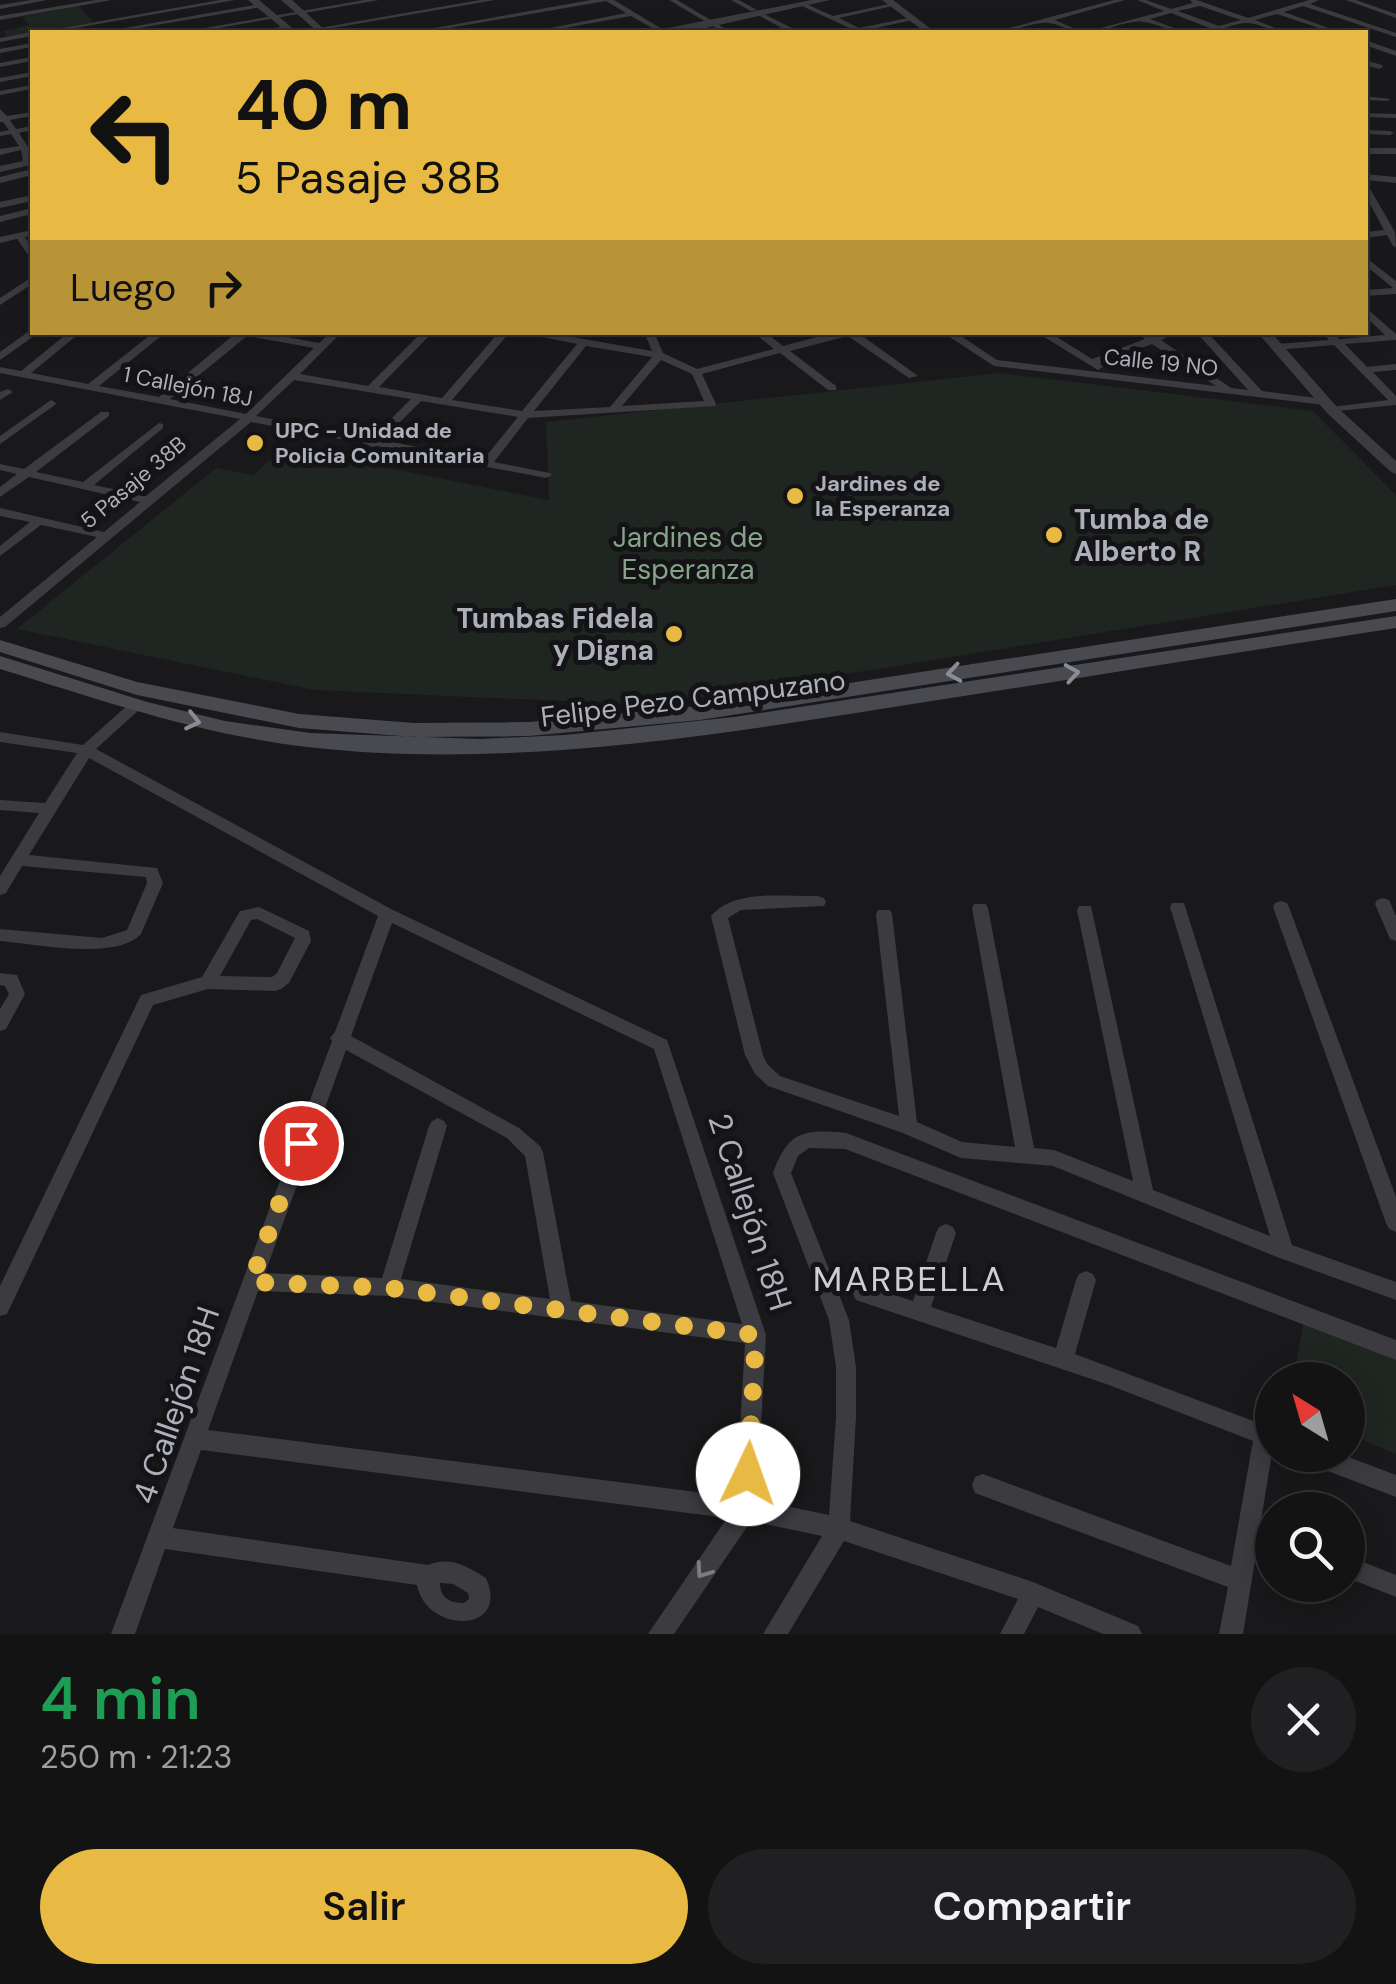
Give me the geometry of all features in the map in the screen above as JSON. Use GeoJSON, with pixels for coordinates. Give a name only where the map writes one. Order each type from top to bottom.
{"type":"FeatureCollection","features":[{"type":"Feature","properties":{"kind":"main road","name":"Felipe Pezo Campuzano"},"geometry":{"type":"LineString","coordinates":[[0,646],[104,680],[246,712],[400,727],[510,729],[611,724],[700,713],[1396,605]]}},
{"type":"Feature","properties":{"kind":"main road","name":"Felipe Pezo Campuzano"},"geometry":{"type":"LineString","coordinates":[[0,662],[135,706],[228,729],[337,741],[457,746],[583,742],[718,728],[1396,622]]}},
{"type":"Feature","properties":{"kind":"street"},"geometry":{"type":"LineString","coordinates":[[0,7],[44,0]]}},
{"type":"Feature","properties":{"kind":"street"},"geometry":{"type":"LineString","coordinates":[[0,18],[109,0]]}},
{"type":"Feature","properties":{"kind":"street"},"geometry":{"type":"LineString","coordinates":[[93,13],[172,0]]}},
{"type":"Feature","properties":{"kind":"street"},"geometry":{"type":"LineString","coordinates":[[54,30],[232,0]]}},
{"type":"Feature","properties":{"kind":"street"},"geometry":{"type":"LineString","coordinates":[[286,0],[320,30]]}},
{"type":"Feature","properties":{"kind":"street"},"geometry":{"type":"LineString","coordinates":[[198,30],[376,0]]}},
{"type":"Feature","properties":{"kind":"street"},"geometry":{"type":"LineString","coordinates":[[326,30],[461,2],[492,0]]}},
{"type":"Feature","properties":{"kind":"street"},"geometry":{"type":"LineString","coordinates":[[428,30],[606,0],[656,30]]}},
{"type":"Feature","properties":{"kind":"street"},"geometry":{"type":"LineString","coordinates":[[672,0],[723,30]]}},
{"type":"Feature","properties":{"kind":"street"},"geometry":{"type":"LineString","coordinates":[[734,0],[789,30]]}},
{"type":"Feature","properties":{"kind":"street"},"geometry":{"type":"LineString","coordinates":[[684,30],[799,1],[824,0]]}},
{"type":"Feature","properties":{"kind":"street"},"geometry":{"type":"LineString","coordinates":[[1006,30],[1122,0]]}},
{"type":"Feature","properties":{"kind":"street"},"geometry":{"type":"LineString","coordinates":[[1140,0],[1220,29]]}},
{"type":"Feature","properties":{"kind":"street"},"geometry":{"type":"LineString","coordinates":[[1189,0],[1276,30]]}},
{"type":"Feature","properties":{"kind":"street"},"geometry":{"type":"LineString","coordinates":[[1216,30],[1316,0]]}},
{"type":"Feature","properties":{"kind":"street"},"geometry":{"type":"LineString","coordinates":[[1349,0],[1396,16]]}},
{"type":"Feature","properties":{"kind":"street"},"geometry":{"type":"LineString","coordinates":[[799,1],[859,30]]}},
{"type":"Feature","properties":{"kind":"street"},"geometry":{"type":"LineString","coordinates":[[82,2],[108,30]]}},
{"type":"Feature","properties":{"kind":"street"},"geometry":{"type":"LineString","coordinates":[[119,30],[258,2],[289,30]]}},
{"type":"Feature","properties":{"kind":"street"},"geometry":{"type":"LineString","coordinates":[[461,2],[495,26]]}},
{"type":"Feature","properties":{"kind":"street"},"geometry":{"type":"LineString","coordinates":[[831,18],[891,2],[927,30]]}},
{"type":"Feature","properties":{"kind":"street"},"geometry":{"type":"LineString","coordinates":[[1104,4],[1117,9]]}},
{"type":"Feature","properties":{"kind":"street"},"geometry":{"type":"LineString","coordinates":[[1098,30],[1199,4]]}},
{"type":"Feature","properties":{"kind":"street"},"geometry":{"type":"LineString","coordinates":[[1304,4],[1395,34]]}},
{"type":"Feature","properties":{"kind":"street"},"geometry":{"type":"LineString","coordinates":[[1075,12],[1088,17]]}},
{"type":"Feature","properties":{"kind":"street"},"geometry":{"type":"LineString","coordinates":[[1278,12],[1331,30]]}},
{"type":"Feature","properties":{"kind":"street"},"geometry":{"type":"LineString","coordinates":[[545,30],[632,14]]}},
{"type":"Feature","properties":{"kind":"street"},"geometry":{"type":"LineString","coordinates":[[1130,14],[1176,30]]}},
{"type":"Feature","properties":{"kind":"street"},"geometry":{"type":"LineString","coordinates":[[865,30],[913,19]]}},
{"type":"Feature","properties":{"kind":"street"},"geometry":{"type":"LineString","coordinates":[[1047,19],[1074,30]]}},
{"type":"Feature","properties":{"kind":"street"},"geometry":{"type":"LineString","coordinates":[[1100,22],[1124,30]]}},
{"type":"Feature","properties":{"kind":"street"},"geometry":{"type":"LineString","coordinates":[[671,30],[711,23]]}},
{"type":"Feature","properties":{"kind":"street"},"geometry":{"type":"LineString","coordinates":[[1017,27],[1025,30]]}},
{"type":"Feature","properties":{"kind":"street"},"geometry":{"type":"LineString","coordinates":[[1262,30],[1270,28]]}},
{"type":"Feature","properties":{"kind":"street"},"geometry":{"type":"LineString","coordinates":[[0,30],[3,39],[30,34]]}},
{"type":"Feature","properties":{"kind":"street"},"geometry":{"type":"LineString","coordinates":[[1368,42],[1395,34]]}},
{"type":"Feature","properties":{"kind":"street"},"geometry":{"type":"LineString","coordinates":[[1368,44],[1396,54]]}},
{"type":"Feature","properties":{"kind":"street"},"geometry":{"type":"LineString","coordinates":[[0,51],[30,45]]}},
{"type":"Feature","properties":{"kind":"street"},"geometry":{"type":"LineString","coordinates":[[0,65],[30,60]]}},
{"type":"Feature","properties":{"kind":"street"},"geometry":{"type":"LineString","coordinates":[[1368,63],[1380,67]]}},
{"type":"Feature","properties":{"kind":"street"},"geometry":{"type":"LineString","coordinates":[[0,80],[30,74]]}},
{"type":"Feature","properties":{"kind":"street"},"geometry":{"type":"LineString","coordinates":[[0,93],[30,87]]}},
{"type":"Feature","properties":{"kind":"street"},"geometry":{"type":"LineString","coordinates":[[1368,98],[1387,99]]}},
{"type":"Feature","properties":{"kind":"street"},"geometry":{"type":"LineString","coordinates":[[2,117],[30,114]]}},
{"type":"Feature","properties":{"kind":"street"},"geometry":{"type":"LineString","coordinates":[[1368,115],[1396,116]]}},
{"type":"Feature","properties":{"kind":"street"},"geometry":{"type":"LineString","coordinates":[[2,117],[26,144],[30,168]]}},
{"type":"Feature","properties":{"kind":"street"},"geometry":{"type":"LineString","coordinates":[[0,134],[30,128]]}},
{"type":"Feature","properties":{"kind":"street"},"geometry":{"type":"LineString","coordinates":[[1368,132],[1390,133]]}},
{"type":"Feature","properties":{"kind":"street"},"geometry":{"type":"LineString","coordinates":[[0,152],[26,144]]}},
{"type":"Feature","properties":{"kind":"street"},"geometry":{"type":"LineString","coordinates":[[1368,150],[1396,151]]}},
{"type":"Feature","properties":{"kind":"street"},"geometry":{"type":"LineString","coordinates":[[0,169],[30,168]]}},
{"type":"Feature","properties":{"kind":"street"},"geometry":{"type":"LineString","coordinates":[[0,180],[30,168]]}},
{"type":"Feature","properties":{"kind":"street"},"geometry":{"type":"LineString","coordinates":[[1368,177],[1396,180]]}},
{"type":"Feature","properties":{"kind":"street"},"geometry":{"type":"LineString","coordinates":[[1368,196],[1396,244]]}},
{"type":"Feature","properties":{"kind":"street"},"geometry":{"type":"LineString","coordinates":[[0,205],[30,198]]}},
{"type":"Feature","properties":{"kind":"street"},"geometry":{"type":"LineString","coordinates":[[0,219],[30,212]]}},
{"type":"Feature","properties":{"kind":"street"},"geometry":{"type":"LineString","coordinates":[[1368,235],[1390,232]]}},
{"type":"Feature","properties":{"kind":"street"},"geometry":{"type":"LineString","coordinates":[[0,240],[30,233]]}},
{"type":"Feature","properties":{"kind":"street"},"geometry":{"type":"LineString","coordinates":[[20,236],[30,251]]}},
{"type":"Feature","properties":{"kind":"street"},"geometry":{"type":"LineString","coordinates":[[1368,263],[1396,288]]}},
{"type":"Feature","properties":{"kind":"street"},"geometry":{"type":"LineString","coordinates":[[0,302],[30,281]]}},
{"type":"Feature","properties":{"kind":"street"},"geometry":{"type":"LineString","coordinates":[[1368,292],[1396,288]]}},
{"type":"Feature","properties":{"kind":"street"},"geometry":{"type":"LineString","coordinates":[[1368,313],[1394,337]]}},
{"type":"Feature","properties":{"kind":"street"},"geometry":{"type":"LineString","coordinates":[[0,357],[30,334]]}},
{"type":"Feature","properties":{"kind":"street"},"geometry":{"type":"LineString","coordinates":[[23,374],[72,335]]}},
{"type":"Feature","properties":{"kind":"street"},"geometry":{"type":"LineString","coordinates":[[92,387],[157,335]]}},
{"type":"Feature","properties":{"kind":"street"},"geometry":{"type":"LineString","coordinates":[[160,402],[241,335]]}},
{"type":"Feature","properties":{"kind":"street"},"geometry":{"type":"LineString","coordinates":[[254,335],[322,347]]}},
{"type":"Feature","properties":{"kind":"street","name":"5 Pasaje 38B"},"geometry":{"type":"LineString","coordinates":[[0,624],[248,418],[334,335]]}},
{"type":"Feature","properties":{"kind":"street"},"geometry":{"type":"LineString","coordinates":[[371,389],[425,335]]}},
{"type":"Feature","properties":{"kind":"street"},"geometry":{"type":"LineString","coordinates":[[444,402],[502,335]]}},
{"type":"Feature","properties":{"kind":"street"},"geometry":{"type":"LineString","coordinates":[[539,335],[659,355],[696,372],[840,335]]}},
{"type":"Feature","properties":{"kind":"street"},"geometry":{"type":"LineString","coordinates":[[761,335],[832,388]]}},
{"type":"Feature","properties":{"kind":"street"},"geometry":{"type":"LineString","coordinates":[[854,335],[913,376]]}},
{"type":"Feature","properties":{"kind":"street","name":"Calle 19 NO"},"geometry":{"type":"LineString","coordinates":[[951,335],[993,363],[1229,390],[1328,406],[1396,402]]}},
{"type":"Feature","properties":{"kind":"street"},"geometry":{"type":"LineString","coordinates":[[1146,335],[1229,390]]}},
{"type":"Feature","properties":{"kind":"street"},"geometry":{"type":"LineString","coordinates":[[1091,363],[1166,335]]}},
{"type":"Feature","properties":{"kind":"street"},"geometry":{"type":"LineString","coordinates":[[1203,335],[1258,394]]}},
{"type":"Feature","properties":{"kind":"street"},"geometry":{"type":"LineString","coordinates":[[1266,335],[1328,406],[1396,469]]}},
{"type":"Feature","properties":{"kind":"street"},"geometry":{"type":"LineString","coordinates":[[1330,335],[1396,402]]}},
{"type":"Feature","properties":{"kind":"street"},"geometry":{"type":"LineString","coordinates":[[651,336],[659,355]]}},
{"type":"Feature","properties":{"kind":"street"},"geometry":{"type":"LineString","coordinates":[[1046,336],[1114,377]]}},
{"type":"Feature","properties":{"kind":"street"},"geometry":{"type":"LineString","coordinates":[[1276,346],[1394,337]]}},
{"type":"Feature","properties":{"kind":"street"},"geometry":{"type":"LineString","coordinates":[[485,465],[583,343]]}},
{"type":"Feature","properties":{"kind":"street"},"geometry":{"type":"LineString","coordinates":[[612,411],[659,355]]}},
{"type":"Feature","properties":{"kind":"street"},"geometry":{"type":"LineString","coordinates":[[1364,370],[1396,367]]}},
{"type":"Feature","properties":{"kind":"street","name":"1 Callejón 18J"},"geometry":{"type":"LineString","coordinates":[[0,370],[546,476]]}},
{"type":"Feature","properties":{"kind":"street"},"geometry":{"type":"LineString","coordinates":[[292,376],[525,415],[710,404],[696,372]]}},
{"type":"Feature","properties":{"kind":"street"},"geometry":{"type":"LineString","coordinates":[[372,444],[419,397]]}},
{"type":"Feature","properties":{"kind":"street"},"geometry":{"type":"LineString","coordinates":[[0,441],[51,404]]}},
{"type":"Feature","properties":{"kind":"street"},"geometry":{"type":"LineString","coordinates":[[0,494],[105,414]]}},
{"type":"Feature","properties":{"kind":"street"},"geometry":{"type":"LineString","coordinates":[[84,486],[159,426]]}},
{"type":"Feature","properties":{"kind":"street"},"geometry":{"type":"LineString","coordinates":[[0,468],[150,500]]}},
{"type":"Feature","properties":{"kind":"street"},"geometry":{"type":"LineString","coordinates":[[0,512],[107,536]]}},
{"type":"Feature","properties":{"kind":"street"},"geometry":{"type":"LineString","coordinates":[[0,552],[40,520]]}},
{"type":"Feature","properties":{"kind":"street"},"geometry":{"type":"LineString","coordinates":[[2,883],[86,750],[135,706]]}},
{"type":"Feature","properties":{"kind":"street"},"geometry":{"type":"LineString","coordinates":[[0,738],[86,750],[387,914]]}},
{"type":"Feature","properties":{"kind":"street"},"geometry":{"type":"LineString","coordinates":[[0,804],[49,810]]}},
{"type":"Feature","properties":{"kind":"street"},"geometry":{"type":"LineString","coordinates":[[0,936],[102,944],[118,941],[133,934],[155,883],[152,872],[18,860]]}},
{"type":"Feature","properties":{"kind":"street"},"geometry":{"type":"LineString","coordinates":[[818,902],[738,904],[719,916],[754,1055],[761,1070],[774,1081],[909,1127],[961,1150],[1054,1158],[1284,1252],[1396,1291]]}},
{"type":"Feature","properties":{"kind":"street"},"geometry":{"type":"LineString","coordinates":[[1383,904],[1396,934]]}},
{"type":"Feature","properties":{"kind":"street"},"geometry":{"type":"LineString","coordinates":[[1178,907],[1284,1252]]}},
{"type":"Feature","properties":{"kind":"street"},"geometry":{"type":"LineString","coordinates":[[1281,907],[1396,1224]]}},
{"type":"Feature","properties":{"kind":"street"},"geometry":{"type":"LineString","coordinates":[[980,908],[1026,1156]]}},
{"type":"Feature","properties":{"kind":"street"},"geometry":{"type":"LineString","coordinates":[[1084,910],[1145,1194]]}},
{"type":"Feature","properties":{"kind":"street"},"geometry":{"type":"LineString","coordinates":[[0,1307],[146,1000],[208,982],[275,984],[283,978],[304,941],[303,935],[258,913],[246,915],[208,982]]}},
{"type":"Feature","properties":{"kind":"street","name":"2 Callejón 18H"},"geometry":{"type":"LineString","coordinates":[[387,914],[595,1016],[646,1034],[664,1050],[756,1335],[746,1509]]}},
{"type":"Feature","properties":{"kind":"street","name":"4 Callejón 18H"},"geometry":{"type":"LineString","coordinates":[[124,1634],[387,914]]}},
{"type":"Feature","properties":{"kind":"street"},"geometry":{"type":"LineString","coordinates":[[884,914],[909,1127]]}},
{"type":"Feature","properties":{"kind":"street"},"geometry":{"type":"LineString","coordinates":[[0,979],[11,980],[17,994],[0,1024]]}},
{"type":"Feature","properties":{"kind":"street"},"geometry":{"type":"LineString","coordinates":[[339,1038],[513,1133],[534,1152],[562,1308]]}},
{"type":"Feature","properties":{"kind":"street"},"geometry":{"type":"LineString","coordinates":[[389,1288],[438,1126]]}},
{"type":"Feature","properties":{"kind":"street","name":"2 Callejón 18H"},"geometry":{"type":"LineString","coordinates":[[775,1634],[839,1528],[846,1367],[839,1320],[782,1173],[788,1150],[808,1137],[846,1140],[1396,1350]]}},
{"type":"Feature","properties":{"kind":"street"},"geometry":{"type":"LineString","coordinates":[[919,1312],[946,1233]]}},
{"type":"Feature","properties":{"kind":"street"},"geometry":{"type":"LineString","coordinates":[[1063,1360],[1086,1280]]}},
{"type":"Feature","properties":{"kind":"street"},"geometry":{"type":"LineString","coordinates":[[251,1282],[389,1288],[756,1335]]}},
{"type":"Feature","properties":{"kind":"street"},"geometry":{"type":"LineString","coordinates":[[863,1294],[1063,1360],[1255,1432]]}},
{"type":"Feature","properties":{"kind":"street"},"geometry":{"type":"LineString","coordinates":[[195,1439],[746,1509],[839,1528],[1033,1593],[1130,1634]]}},
{"type":"Feature","properties":{"kind":"street"},"geometry":{"type":"LineString","coordinates":[[1231,1634],[1261,1472]]}},
{"type":"Feature","properties":{"kind":"street"},"geometry":{"type":"LineString","coordinates":[[1359,1472],[1396,1486]]}},
{"type":"Feature","properties":{"kind":"street"},"geometry":{"type":"LineString","coordinates":[[983,1486],[1240,1580]]}},
{"type":"Feature","properties":{"kind":"street"},"geometry":{"type":"LineString","coordinates":[[660,1634],[746,1509]]}},
{"type":"Feature","properties":{"kind":"street"},"geometry":{"type":"LineString","coordinates":[[1248,1528],[1255,1530]]}},
{"type":"Feature","properties":{"kind":"street"},"geometry":{"type":"LineString","coordinates":[[162,1537],[428,1576]]}},
{"type":"Feature","properties":{"kind":"street"},"geometry":{"type":"LineString","coordinates":[[1365,1573],[1396,1586]]}},
{"type":"Feature","properties":{"kind":"street"},"geometry":{"type":"LineString","coordinates":[[1012,1634],[1033,1593]]}},
{"type":"Feature","properties":{"kind":"green space"},"geometry":{"type":"Polygon","coordinates":[[[79,6],[93,22],[30,30],[8,37],[3,31],[30,25],[22,17],[79,6]]]}},
{"type":"Feature","properties":{"kind":"green space","name":"Jardines de Esperanza"},"geometry":{"type":"Polygon","coordinates":[[[1000,373],[1313,411],[1396,495],[1396,585],[654,705],[315,690],[17,629],[216,468],[253,475],[285,448],[549,500],[546,422],[1000,373]]]}},
{"type":"Feature","properties":{"kind":"green space"},"geometry":{"type":"Polygon","coordinates":[[[1304,1321],[1396,1357],[1396,1454],[1365,1441],[1365,1362],[1296,1362],[1304,1321]]]}},
{"type":"Feature","properties":{"kind":"place","name":"UPC - Unidad de Policia Comunitaria"},"geometry":{"type":"Point","coordinates":[255,443]}},
{"type":"Feature","properties":{"kind":"place","name":"Jardines de la Esperanza"},"geometry":{"type":"Point","coordinates":[795,496]}},
{"type":"Feature","properties":{"kind":"place","name":"Tumba de Alberto R"},"geometry":{"type":"Point","coordinates":[1054,535]}},
{"type":"Feature","properties":{"kind":"place","name":"Tumbas Fidela y Digna"},"geometry":{"type":"Point","coordinates":[674,634]}},
{"type":"Feature","properties":{"kind":"district","name":"MARBELLA"},"geometry":{"type":"Point","coordinates":[910,1279]}},
{"type":"Feature","properties":{"kind":"route"},"geometry":{"type":"LineString","coordinates":[[301,1143],[251,1282],[389,1288],[756,1335],[748,1474]]}}]}
